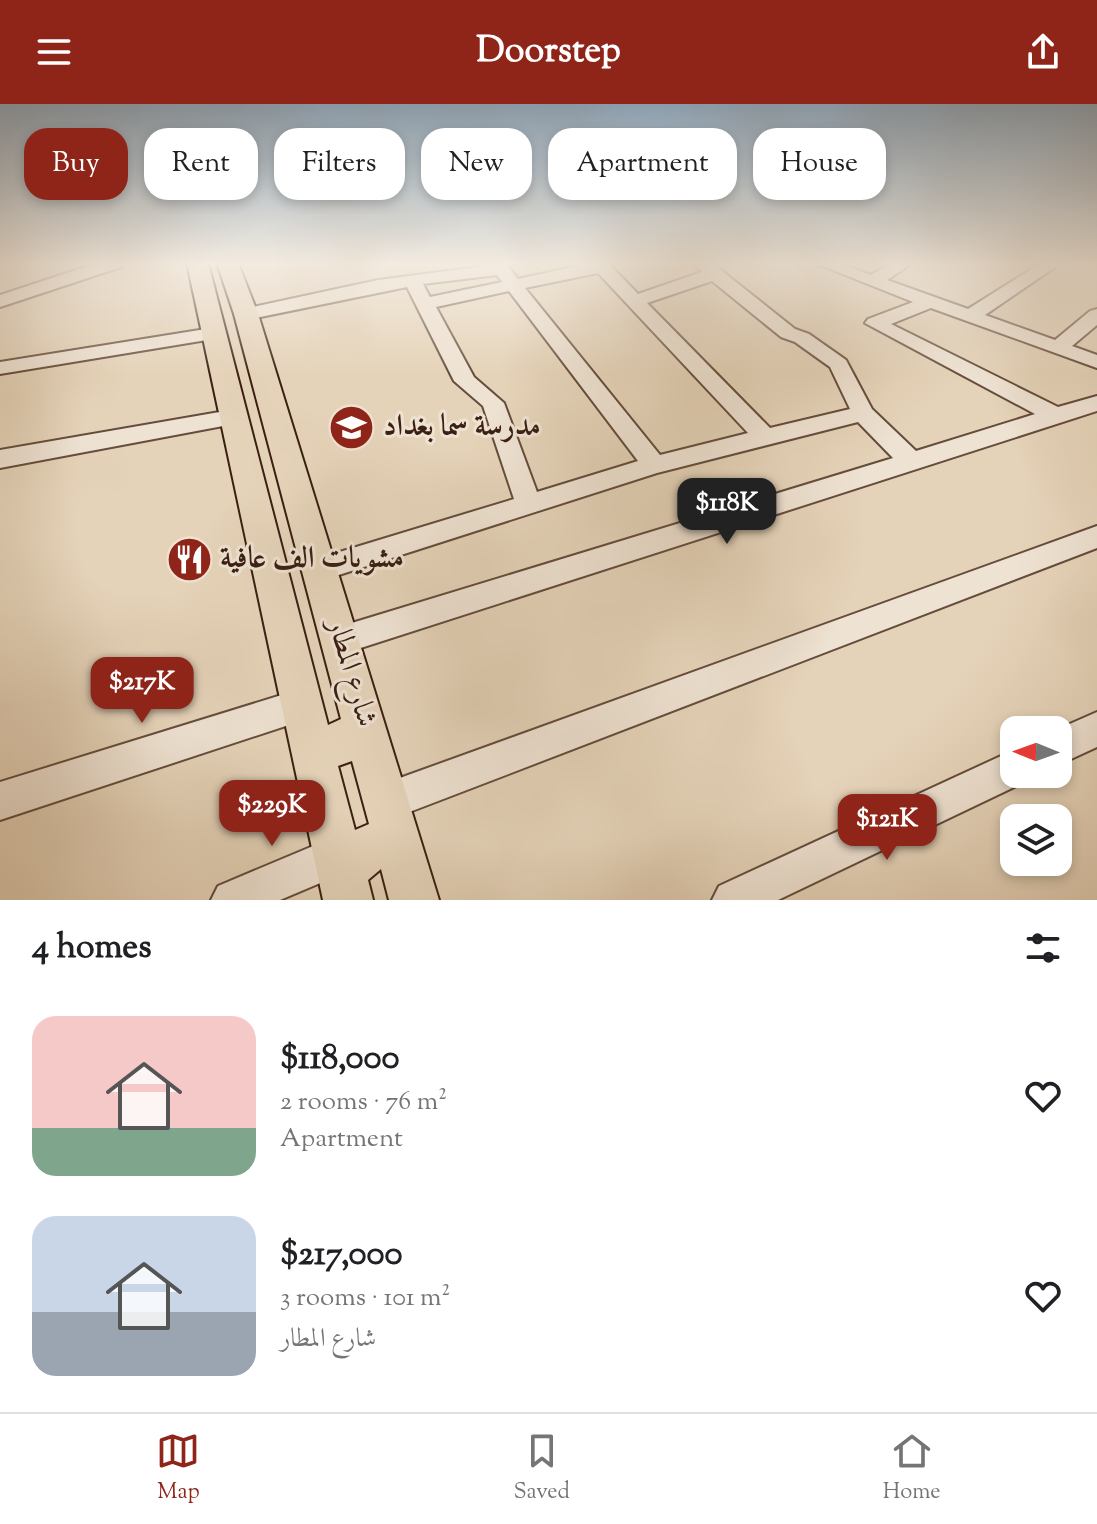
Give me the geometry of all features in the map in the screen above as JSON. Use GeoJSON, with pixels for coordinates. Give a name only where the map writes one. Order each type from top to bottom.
{"type":"FeatureCollection","features":[{"type":"Feature","properties":{"kind":"main road","name":"شارع المطار"},"geometry":{"type":"LineString","coordinates":[[205,300],[343,877]]}},
{"type":"Feature","properties":{"kind":"main road","name":"شارع المطار"},"geometry":{"type":"LineString","coordinates":[[241,300],[342,640],[414,900]]}},
{"type":"Feature","properties":{"kind":"main road"},"geometry":{"type":"LineString","coordinates":[[311,748],[326,749],[339,745],[352,739],[366,724]]}},
{"type":"Feature","properties":{"kind":"main road"},"geometry":{"type":"LineString","coordinates":[[343,877],[357,856],[370,847],[392,821]]}},
{"type":"Feature","properties":{"kind":"street"},"geometry":{"type":"LineString","coordinates":[[246,314],[314,300]]}},
{"type":"Feature","properties":{"kind":"street"},"geometry":{"type":"LineString","coordinates":[[422,300],[465,381],[493,403],[528,503]]}},
{"type":"Feature","properties":{"kind":"street"},"geometry":{"type":"LineString","coordinates":[[424,304],[444,300]]}},
{"type":"Feature","properties":{"kind":"street"},"geometry":{"type":"LineString","coordinates":[[528,300],[654,465]]}},
{"type":"Feature","properties":{"kind":"street"},"geometry":{"type":"LineString","coordinates":[[638,300],[634,302],[765,437]]}},
{"type":"Feature","properties":{"kind":"street"},"geometry":{"type":"LineString","coordinates":[[748,300],[788,333],[802,338],[839,364],[863,413],[911,461]]}},
{"type":"Feature","properties":{"kind":"street"},"geometry":{"type":"LineString","coordinates":[[925,300],[1097,362]]}},
{"type":"Feature","properties":{"kind":"street"},"geometry":{"type":"LineString","coordinates":[[970,316],[995,300]]}},
{"type":"Feature","properties":{"kind":"street"},"geometry":{"type":"LineString","coordinates":[[930,302],[875,323],[1056,416]]}},
{"type":"Feature","properties":{"kind":"street"},"geometry":{"type":"LineString","coordinates":[[1057,348],[1097,315]]}},
{"type":"Feature","properties":{"kind":"street"},"geometry":{"type":"LineString","coordinates":[[0,368],[212,334]]}},
{"type":"Feature","properties":{"kind":"street"},"geometry":{"type":"LineString","coordinates":[[342,640],[1097,403]]}},
{"type":"Feature","properties":{"kind":"street"},"geometry":{"type":"LineString","coordinates":[[320,569],[654,465],[863,413]]}},
{"type":"Feature","properties":{"kind":"street"},"geometry":{"type":"LineString","coordinates":[[0,459],[231,418]]}},
{"type":"Feature","properties":{"kind":"street"},"geometry":{"type":"LineString","coordinates":[[392,821],[1097,537]]}},
{"type":"Feature","properties":{"kind":"street"},"geometry":{"type":"LineString","coordinates":[[0,801],[301,705]]}},
{"type":"Feature","properties":{"kind":"street"},"geometry":{"type":"LineString","coordinates":[[1072,741],[1097,729]]}},
{"type":"Feature","properties":{"kind":"street"},"geometry":{"type":"LineString","coordinates":[[733,900],[1000,775]]}},
{"type":"Feature","properties":{"kind":"street"},"geometry":{"type":"LineString","coordinates":[[232,900],[343,877]]}},
{"type":"Feature","properties":{"kind":"place","name":"مدرسة سما بغداد"},"geometry":{"type":"Point","coordinates":[352,427]}},
{"type":"Feature","properties":{"kind":"place","name":"مشويات الف عافية"},"geometry":{"type":"Point","coordinates":[189,559]}}]}
